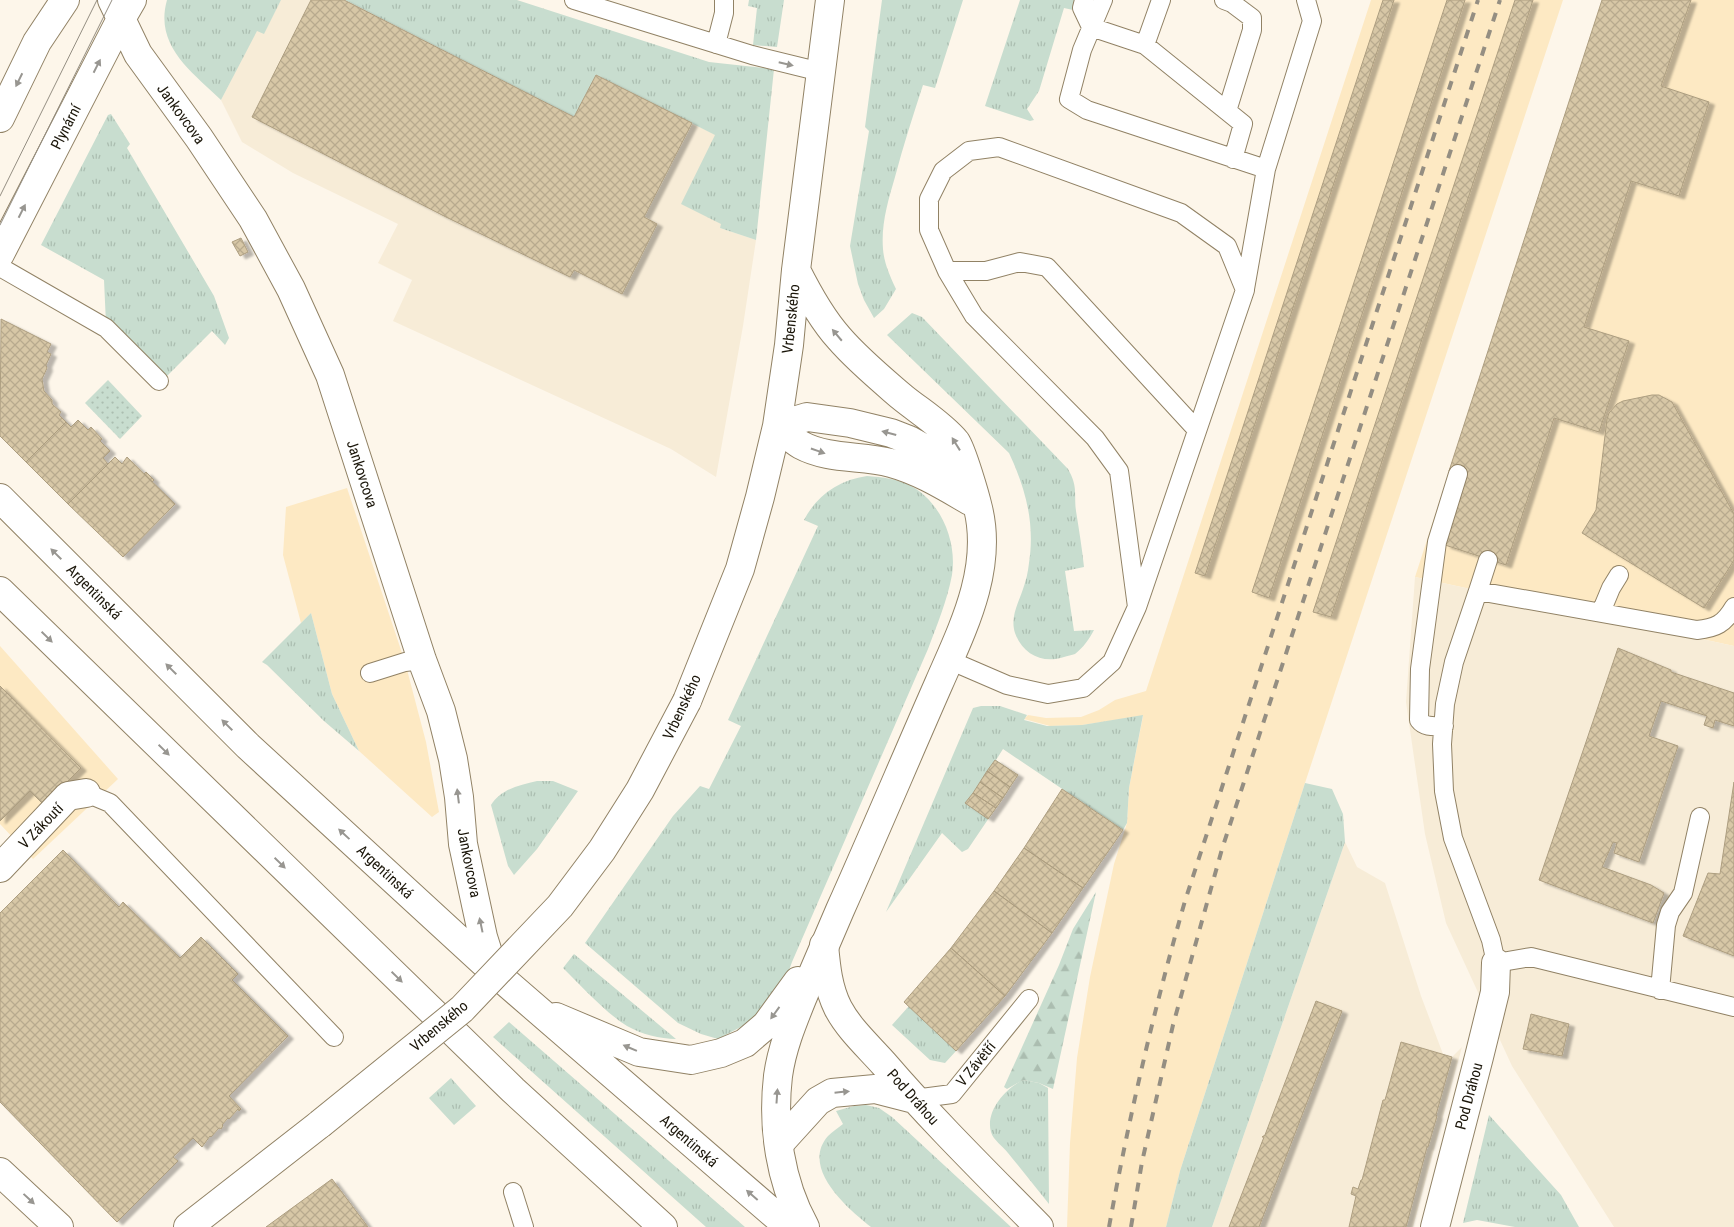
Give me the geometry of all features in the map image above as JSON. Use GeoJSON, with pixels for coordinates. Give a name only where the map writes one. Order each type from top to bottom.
{"type":"FeatureCollection","features":[{"type":"Feature","properties":{"kind":"main road"},"geometry":{"type":"LineString","coordinates":[[0,118],[37,42],[65,0]]}},
{"type":"Feature","properties":{"kind":"main road","name":"Vrbenského"},"geometry":{"type":"LineString","coordinates":[[188,1227],[320,1124],[462,1009],[560,906],[602,850],[640,790],[687,701],[740,569],[777,426],[788,352],[796,270],[821,72],[827,2]]}},
{"type":"Feature","properties":{"kind":"main road","name":"Plynární"},"geometry":{"type":"LineString","coordinates":[[0,254],[122,6]]}},
{"type":"Feature","properties":{"kind":"main road","name":"Jankovcova"},"geometry":{"type":"LineString","coordinates":[[122,6],[138,54],[199,138],[253,219],[291,289],[330,375],[422,660],[441,711],[453,759],[459,797],[463,844],[483,937],[494,972]]}},
{"type":"Feature","properties":{"kind":"main road"},"geometry":{"type":"LineString","coordinates":[[796,270],[814,303],[839,338],[877,376],[958,444],[978,506],[983,545],[981,568],[976,589],[949,660],[824,945],[786,1038],[778,1074],[775,1115],[783,1168],[789,1192],[805,1227]]}},
{"type":"Feature","properties":{"kind":"main road"},"geometry":{"type":"LineString","coordinates":[[777,426],[801,445],[832,456],[888,462],[913,469],[978,506]]}},
{"type":"Feature","properties":{"kind":"main road","name":"Argentinská"},"geometry":{"type":"LineString","coordinates":[[0,498],[248,746],[494,972],[789,1227]]}},
{"type":"Feature","properties":{"kind":"main road"},"geometry":{"type":"LineString","coordinates":[[4,596],[513,1090],[663,1227]]}},
{"type":"Feature","properties":{"kind":"main road","name":"V Zákoutí"},"geometry":{"type":"LineString","coordinates":[[0,868],[68,796],[86,794]]}},
{"type":"Feature","properties":{"kind":"main road"},"geometry":{"type":"LineString","coordinates":[[533,1006],[639,1052],[690,1060],[721,1053],[745,1043],[766,1025],[824,945]]}},
{"type":"Feature","properties":{"kind":"main road","name":"Pod Dráhou"},"geometry":{"type":"LineString","coordinates":[[824,945],[830,988],[838,1008],[848,1023],[914,1099],[1039,1227]]}},
{"type":"Feature","properties":{"kind":"main road","name":"Pod Dráhou"},"geometry":{"type":"LineString","coordinates":[[1435,1227],[1495,992],[1496,963]]}},
{"type":"Feature","properties":{"kind":"main road","name":"V Závětří"},"geometry":{"type":"LineString","coordinates":[[779,1144],[818,1101],[832,1093],[875,1089],[914,1099]]}},
{"type":"Feature","properties":{"kind":"main road"},"geometry":{"type":"LineString","coordinates":[[0,1172],[59,1227]]}},
{"type":"Feature","properties":{"kind":"lane"},"geometry":{"type":"LineString","coordinates":[[574,0],[752,55],[821,72]]}},
{"type":"Feature","properties":{"kind":"lane"},"geometry":{"type":"LineString","coordinates":[[716,44],[724,13],[724,0]]}},
{"type":"Feature","properties":{"kind":"lane"},"geometry":{"type":"LineString","coordinates":[[1084,0],[1082,8],[1091,27],[1145,45],[1243,124],[1233,158]]}},
{"type":"Feature","properties":{"kind":"lane"},"geometry":{"type":"LineString","coordinates":[[1104,0],[1082,50],[1069,99],[1087,110],[1266,170]]}},
{"type":"Feature","properties":{"kind":"lane"},"geometry":{"type":"LineString","coordinates":[[1145,45],[1161,0]]}},
{"type":"Feature","properties":{"kind":"lane"},"geometry":{"type":"LineString","coordinates":[[1224,0],[1232,3],[1252,18],[1252,30],[1227,111]]}},
{"type":"Feature","properties":{"kind":"lane"},"geometry":{"type":"LineString","coordinates":[[949,660],[1007,685],[1048,694],[1083,688],[1112,662],[1137,607],[1245,290],[1266,170],[1312,21],[1306,0]]}},
{"type":"Feature","properties":{"kind":"lane"},"geometry":{"type":"LineString","coordinates":[[1137,607],[1119,471],[1095,438],[974,316],[947,270],[929,230],[929,199],[943,171],[969,151],[999,147],[1181,214],[1227,246],[1245,290]]}},
{"type":"Feature","properties":{"kind":"lane"},"geometry":{"type":"LineString","coordinates":[[947,270],[986,271],[1020,262],[1047,267],[1197,430]]}},
{"type":"Feature","properties":{"kind":"lane"},"geometry":{"type":"LineString","coordinates":[[0,267],[106,328],[159,381]]}},
{"type":"Feature","properties":{"kind":"lane"},"geometry":{"type":"LineString","coordinates":[[1444,726],[1426,726],[1419,720],[1420,669],[1437,542],[1458,474]]}},
{"type":"Feature","properties":{"kind":"lane"},"geometry":{"type":"LineString","coordinates":[[1488,560],[1454,662],[1445,704],[1442,744],[1444,791],[1453,838],[1491,940],[1496,963],[1530,957],[1734,1007]]}},
{"type":"Feature","properties":{"kind":"lane"},"geometry":{"type":"LineString","coordinates":[[1601,612],[1611,588],[1619,575]]}},
{"type":"Feature","properties":{"kind":"lane"},"geometry":{"type":"LineString","coordinates":[[1478,591],[1697,630],[1712,628],[1719,624],[1726,619],[1734,608]]}},
{"type":"Feature","properties":{"kind":"lane"},"geometry":{"type":"LineString","coordinates":[[370,674],[404,662],[422,660]]}},
{"type":"Feature","properties":{"kind":"lane"},"geometry":{"type":"LineString","coordinates":[[86,794],[110,803],[334,1037]]}},
{"type":"Feature","properties":{"kind":"lane"},"geometry":{"type":"LineString","coordinates":[[1660,990],[1666,925],[1670,912],[1683,893],[1700,817]]}},
{"type":"Feature","properties":{"kind":"lane","name":"V Závětří"},"geometry":{"type":"LineString","coordinates":[[914,1099],[952,1094],[1029,999]]}},
{"type":"Feature","properties":{"kind":"lane"},"geometry":{"type":"LineString","coordinates":[[513,1192],[524,1227]]}},
{"type":"Feature","properties":{"kind":"shaded area"},"geometry":{"type":"Polygon","coordinates":[[[281,0],[345,0],[574,117],[596,75],[716,135],[722,224],[720,228],[756,240],[716,477],[671,449],[393,321],[412,280],[378,263],[398,224],[293,173],[242,142],[221,100],[257,30],[264,33],[281,0]]]}},
{"type":"Feature","properties":{"kind":"shaded area"},"geometry":{"type":"Polygon","coordinates":[[[1371,0],[1563,0],[1305,783],[1180,1171],[1166,1227],[1067,1227],[1070,1143],[1077,1058],[1090,977],[1114,864],[1127,823],[1129,788],[1143,716],[1082,725],[1050,726],[1024,719],[1028,715],[1046,718],[1081,717],[1099,710],[1115,700],[1146,691],[1371,0]]]}},
{"type":"Feature","properties":{"kind":"shaded area"},"geometry":{"type":"Polygon","coordinates":[[[1602,0],[1734,0],[1734,646],[1415,577],[1602,0]]]}},
{"type":"Feature","properties":{"kind":"shaded area"},"geometry":{"type":"Polygon","coordinates":[[[347,488],[405,662],[426,742],[439,812],[432,817],[359,751],[332,694],[311,613],[301,623],[283,555],[286,507],[347,488]]]}},
{"type":"Feature","properties":{"kind":"shaded area"},"geometry":{"type":"Polygon","coordinates":[[[1415,577],[1734,646],[1734,1227],[1614,1227],[1512,1066],[1446,923],[1425,834],[1406,702],[1415,577]]]}},
{"type":"Feature","properties":{"kind":"shaded area"},"geometry":{"type":"Polygon","coordinates":[[[0,646],[118,779],[33,859],[0,824],[0,646]]]}},
{"type":"Feature","properties":{"kind":"shaded area"},"geometry":{"type":"Polygon","coordinates":[[[1345,842],[1357,867],[1385,883],[1421,996],[1443,1054],[1452,1057],[1462,1047],[1413,1227],[1212,1227],[1345,842]]]}},
{"type":"Feature","properties":{"kind":"green space"},"geometry":{"type":"Polygon","coordinates":[[[167,0],[281,0],[264,34],[257,31],[221,100],[178,57],[166,31],[164,16],[167,0]]]}},
{"type":"Feature","properties":{"kind":"green space"},"geometry":{"type":"Polygon","coordinates":[[[345,0],[517,0],[709,62],[774,69],[756,240],[720,228],[721,224],[681,204],[715,135],[596,75],[574,117],[345,0]]]}},
{"type":"Feature","properties":{"kind":"green space"},"geometry":{"type":"Polygon","coordinates":[[[749,0],[784,0],[777,47],[753,45],[757,8],[748,6],[749,0]]]}},
{"type":"Feature","properties":{"kind":"green space"},"geometry":{"type":"Polygon","coordinates":[[[882,0],[963,0],[935,88],[923,85],[898,165],[883,231],[886,264],[896,289],[884,309],[874,318],[858,284],[850,246],[869,131],[865,127],[882,0]]]}},
{"type":"Feature","properties":{"kind":"green space"},"geometry":{"type":"Polygon","coordinates":[[[1020,0],[1076,0],[1073,10],[1064,8],[1039,91],[1027,109],[1034,120],[1030,121],[985,106],[1020,0]]]}},
{"type":"Feature","properties":{"kind":"green space"},"geometry":{"type":"Polygon","coordinates":[[[111,114],[130,144],[127,148],[214,296],[229,338],[225,345],[212,331],[164,379],[106,324],[104,280],[41,245],[108,115],[111,114]]]}},
{"type":"Feature","properties":{"kind":"green space"},"geometry":{"type":"Polygon","coordinates":[[[912,313],[922,317],[1068,469],[1071,475],[1074,485],[1084,567],[1065,571],[1074,631],[1094,630],[1086,643],[1075,654],[1056,659],[1035,656],[1023,647],[1015,633],[1013,621],[1025,583],[1031,549],[1028,507],[1020,480],[1009,453],[887,335],[912,313]]]}},
{"type":"Feature","properties":{"kind":"green space"},"geometry":{"type":"Polygon","coordinates":[[[108,380],[142,416],[120,439],[85,403],[108,380]]]}},
{"type":"Feature","properties":{"kind":"green space"},"geometry":{"type":"Polygon","coordinates":[[[867,476],[890,479],[911,486],[922,493],[939,513],[949,537],[953,562],[952,575],[942,613],[784,984],[754,1020],[718,1039],[701,1034],[678,1023],[585,943],[673,816],[700,786],[709,789],[741,726],[728,720],[818,526],[804,520],[809,511],[822,496],[838,485],[867,476]]]}},
{"type":"Feature","properties":{"kind":"green space"},"geometry":{"type":"Polygon","coordinates":[[[311,613],[332,694],[359,751],[324,721],[262,662],[311,613]]]}},
{"type":"Feature","properties":{"kind":"green space"},"geometry":{"type":"Polygon","coordinates":[[[1000,706],[1027,715],[1024,720],[1047,726],[1082,725],[1143,715],[1129,788],[1127,823],[1123,830],[1003,749],[996,760],[1018,775],[968,849],[962,852],[942,833],[886,912],[973,708],[1000,706]]]}},
{"type":"Feature","properties":{"kind":"green space"},"geometry":{"type":"Polygon","coordinates":[[[537,781],[553,781],[578,791],[537,849],[514,875],[508,866],[491,805],[505,791],[537,781]]]}},
{"type":"Feature","properties":{"kind":"green space"},"geometry":{"type":"Polygon","coordinates":[[[1305,783],[1332,789],[1343,814],[1345,842],[1212,1227],[1166,1227],[1180,1171],[1305,783]]]}},
{"type":"Feature","properties":{"kind":"green space"},"geometry":{"type":"Polygon","coordinates":[[[1096,892],[1053,1089],[1039,1083],[1023,1080],[1007,1089],[1004,1087],[1059,965],[1073,929],[1096,892]]]}},
{"type":"Feature","properties":{"kind":"green space"},"geometry":{"type":"Polygon","coordinates":[[[574,954],[676,1039],[644,1034],[627,1026],[611,1014],[563,968],[574,954]]]}},
{"type":"Feature","properties":{"kind":"green space"},"geometry":{"type":"Polygon","coordinates":[[[909,1006],[956,1051],[945,1063],[930,1060],[892,1025],[909,1006]]]}},
{"type":"Feature","properties":{"kind":"green space"},"geometry":{"type":"Polygon","coordinates":[[[509,1022],[745,1227],[706,1227],[493,1037],[509,1022]]]}},
{"type":"Feature","properties":{"kind":"green space"},"geometry":{"type":"Polygon","coordinates":[[[451,1078],[476,1106],[454,1125],[429,1098],[451,1078]]]}},
{"type":"Feature","properties":{"kind":"green space"},"geometry":{"type":"Polygon","coordinates":[[[1023,1080],[1039,1083],[1048,1088],[1049,1204],[991,1132],[991,1116],[998,1101],[1004,1094],[1023,1080]]]}},
{"type":"Feature","properties":{"kind":"green space"},"geometry":{"type":"Polygon","coordinates":[[[866,1105],[879,1108],[892,1117],[1011,1227],[871,1227],[861,1219],[830,1187],[823,1174],[820,1161],[821,1148],[828,1136],[843,1124],[836,1111],[866,1105]]]}},
{"type":"Feature","properties":{"kind":"green space"},"geometry":{"type":"Polygon","coordinates":[[[1489,1115],[1561,1195],[1579,1227],[1515,1227],[1477,1220],[1463,1223],[1489,1115]]]}},
{"type":"Feature","properties":{"kind":"building"},"geometry":{"type":"Polygon","coordinates":[[[311,0],[344,0],[574,117],[596,75],[692,123],[644,217],[657,224],[622,294],[574,270],[570,277],[446,217],[252,117],[311,0]]]}},
{"type":"Feature","properties":{"kind":"building"},"geometry":{"type":"Polygon","coordinates":[[[1383,0],[1394,0],[1205,576],[1195,573],[1383,0]]]}},
{"type":"Feature","properties":{"kind":"building"},"geometry":{"type":"Polygon","coordinates":[[[1447,0],[1465,0],[1269,598],[1252,592],[1447,0]]]}},
{"type":"Feature","properties":{"kind":"building"},"geometry":{"type":"Polygon","coordinates":[[[1515,0],[1533,0],[1331,617],[1313,612],[1515,0]]]}},
{"type":"Feature","properties":{"kind":"building"},"geometry":{"type":"Polygon","coordinates":[[[1602,0],[1691,0],[1661,86],[1709,102],[1679,196],[1631,181],[1584,327],[1629,341],[1599,432],[1554,418],[1506,565],[1445,545],[1466,477],[1449,471],[1602,0]]]}},
{"type":"Feature","properties":{"kind":"building"},"geometry":{"type":"Polygon","coordinates":[[[241,238],[248,252],[240,256],[232,242],[241,238]]]}},
{"type":"Feature","properties":{"kind":"building"},"geometry":{"type":"Polygon","coordinates":[[[1,319],[51,344],[47,352],[51,354],[42,379],[44,391],[52,400],[52,404],[61,412],[59,415],[66,422],[26,462],[0,436],[1,319]]]}},
{"type":"Feature","properties":{"kind":"building"},"geometry":{"type":"Polygon","coordinates":[[[1659,395],[1672,402],[1734,514],[1734,560],[1704,608],[1582,533],[1596,510],[1609,413],[1617,404],[1623,401],[1659,395]]]}},
{"type":"Feature","properties":{"kind":"building"},"geometry":{"type":"Polygon","coordinates":[[[78,420],[88,430],[91,427],[102,439],[100,441],[110,451],[103,458],[108,464],[68,504],[26,462],[66,422],[71,427],[78,420]]]}},
{"type":"Feature","properties":{"kind":"building"},"geometry":{"type":"Polygon","coordinates":[[[115,457],[122,464],[127,457],[175,504],[123,557],[68,504],[115,457]]]}},
{"type":"Feature","properties":{"kind":"building"},"geometry":{"type":"Polygon","coordinates":[[[146,472],[154,480],[152,482],[144,474],[146,472]]]}},
{"type":"Feature","properties":{"kind":"building"},"geometry":{"type":"Polygon","coordinates":[[[1618,648],[1671,670],[1671,672],[1734,693],[1734,726],[1715,720],[1713,728],[1704,725],[1707,716],[1661,701],[1649,736],[1678,746],[1639,862],[1614,853],[1617,843],[1613,842],[1602,867],[1651,885],[1664,893],[1653,923],[1539,880],[1618,648]]]}},
{"type":"Feature","properties":{"kind":"building"},"geometry":{"type":"Polygon","coordinates":[[[0,686],[81,768],[44,805],[30,791],[0,821],[0,686]]]}},
{"type":"Feature","properties":{"kind":"building"},"geometry":{"type":"Polygon","coordinates":[[[995,760],[1018,775],[1010,787],[987,771],[995,760]]]}},
{"type":"Feature","properties":{"kind":"building"},"geometry":{"type":"Polygon","coordinates":[[[987,771],[1010,787],[1003,798],[980,782],[987,771]]]}},
{"type":"Feature","properties":{"kind":"building"},"geometry":{"type":"Polygon","coordinates":[[[980,782],[1003,798],[996,808],[973,793],[980,782]]]}},
{"type":"Feature","properties":{"kind":"building"},"geometry":{"type":"Polygon","coordinates":[[[1734,782],[1734,956],[1683,936],[1708,873],[1720,874],[1734,782]]]}},
{"type":"Feature","properties":{"kind":"building"},"geometry":{"type":"Polygon","coordinates":[[[1062,789],[1123,830],[1083,888],[1024,848],[1062,789]]]}},
{"type":"Feature","properties":{"kind":"building"},"geometry":{"type":"Polygon","coordinates":[[[973,793],[996,808],[988,819],[965,803],[973,793]]]}},
{"type":"Feature","properties":{"kind":"building"},"geometry":{"type":"Polygon","coordinates":[[[1024,848],[1083,888],[1052,933],[994,891],[1024,848]]]}},
{"type":"Feature","properties":{"kind":"building"},"geometry":{"type":"Polygon","coordinates":[[[63,850],[119,907],[123,902],[180,958],[201,937],[238,974],[232,980],[288,1036],[229,1096],[241,1109],[239,1111],[238,1109],[228,1118],[221,1129],[219,1128],[210,1136],[202,1147],[193,1138],[173,1157],[178,1161],[117,1222],[0,1102],[0,913],[63,850]]]}},
{"type":"Feature","properties":{"kind":"building"},"geometry":{"type":"Polygon","coordinates":[[[994,891],[1052,933],[1005,996],[951,948],[994,891]]]}},
{"type":"Feature","properties":{"kind":"building"},"geometry":{"type":"Polygon","coordinates":[[[951,948],[1005,996],[956,1051],[904,1002],[951,948]]]}},
{"type":"Feature","properties":{"kind":"building"},"geometry":{"type":"Polygon","coordinates":[[[1316,1001],[1342,1011],[1259,1227],[1229,1227],[1264,1137],[1262,1137],[1265,1135],[1316,1001]]]}},
{"type":"Feature","properties":{"kind":"building"},"geometry":{"type":"Polygon","coordinates":[[[1531,1014],[1569,1024],[1562,1056],[1523,1049],[1531,1014]]]}},
{"type":"Feature","properties":{"kind":"building"},"geometry":{"type":"Polygon","coordinates":[[[1401,1042],[1452,1057],[1406,1227],[1349,1227],[1356,1196],[1351,1194],[1353,1187],[1358,1189],[1362,1180],[1383,1100],[1385,1100],[1401,1042]]]}},
{"type":"Feature","properties":{"kind":"building"},"geometry":{"type":"Polygon","coordinates":[[[332,1179],[368,1227],[266,1227],[332,1179]]]}},
{"type":"Feature","properties":{"kind":"tram line"},"geometry":{"type":"LineString","coordinates":[[0,196],[97,0]]}},
{"type":"Feature","properties":{"kind":"tram line"},"geometry":{"type":"LineString","coordinates":[[0,225],[112,0]]}},
{"type":"Feature","properties":{"kind":"railway"},"geometry":{"type":"LineString","coordinates":[[1109,1227],[1143,1063],[1185,901],[1478,0]]}},
{"type":"Feature","properties":{"kind":"railway"},"geometry":{"type":"LineString","coordinates":[[1131,1227],[1142,1162],[1173,1025],[1222,849],[1500,0]]}}]}
